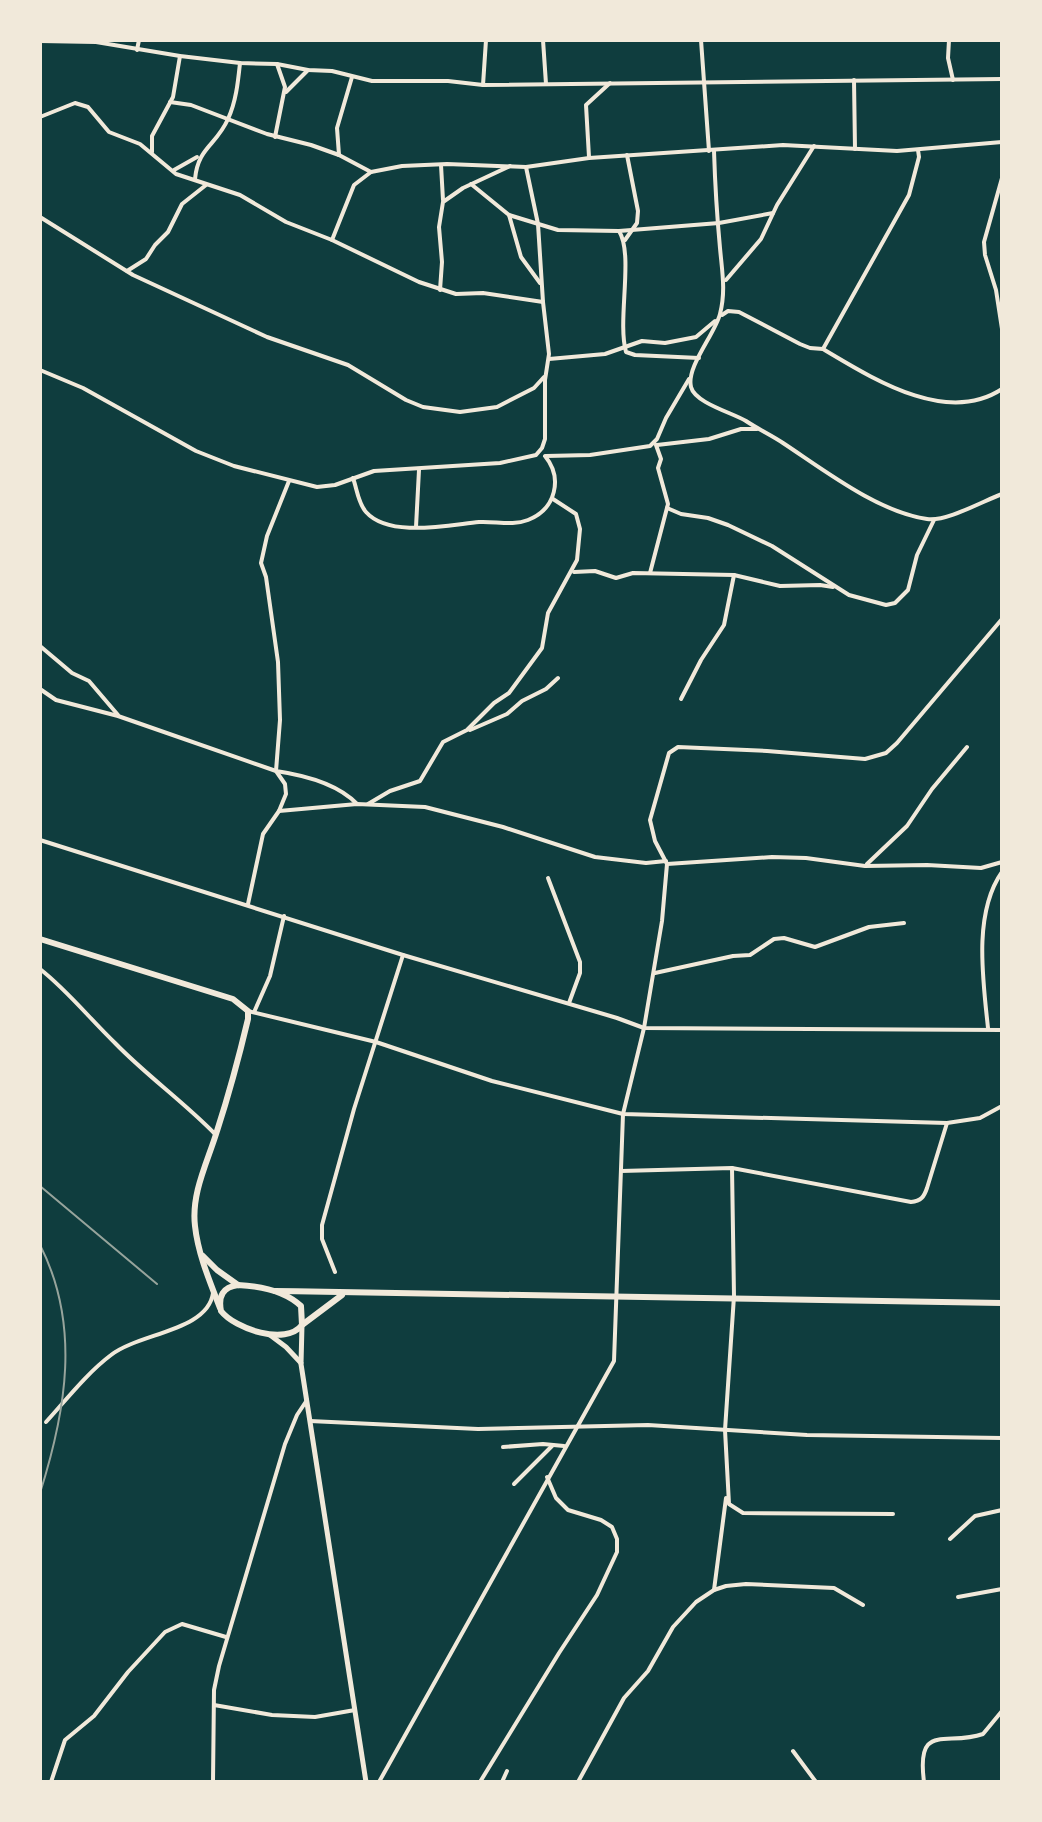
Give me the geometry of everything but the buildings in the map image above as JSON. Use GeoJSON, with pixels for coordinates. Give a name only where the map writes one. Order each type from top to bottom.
{"type":"FeatureCollection","features":[{"type":"Feature","properties":{"kind":"main road"},"geometry":{"type":"LineString","coordinates":[[40,939],[233,999],[252,1010],[195,1206],[201,1254],[213,1291],[220,1308],[230,1320],[266,1332],[288,1334],[295,1332],[345,1293]]}},
{"type":"Feature","properties":{"kind":"main road"},"geometry":{"type":"LineString","coordinates":[[201,1254],[238,1285],[275,1291],[734,1296],[1002,1303]]}},
{"type":"Feature","properties":{"kind":"main road"},"geometry":{"type":"LineString","coordinates":[[220,1308],[223,1291],[238,1285]]}},
{"type":"Feature","properties":{"kind":"main road"},"geometry":{"type":"LineString","coordinates":[[275,1291],[292,1298],[301,1306],[302,1325]]}},
{"type":"Feature","properties":{"kind":"street"},"geometry":{"type":"LineString","coordinates":[[137,50],[139,40]]}},
{"type":"Feature","properties":{"kind":"street"},"geometry":{"type":"LineString","coordinates":[[483,85],[486,40]]}},
{"type":"Feature","properties":{"kind":"street"},"geometry":{"type":"LineString","coordinates":[[543,40],[546,84]]}},
{"type":"Feature","properties":{"kind":"street"},"geometry":{"type":"LineString","coordinates":[[653,446],[720,316],[725,281],[701,40]]}},
{"type":"Feature","properties":{"kind":"street"},"geometry":{"type":"LineString","coordinates":[[949,40],[948,58],[953,80]]}},
{"type":"Feature","properties":{"kind":"street"},"geometry":{"type":"LineString","coordinates":[[40,41],[96,42],[180,56],[332,71],[372,81],[448,81],[483,85],[1002,79]]}},
{"type":"Feature","properties":{"kind":"street"},"geometry":{"type":"LineString","coordinates":[[152,153],[152,136],[170,102],[180,56]]}},
{"type":"Feature","properties":{"kind":"street"},"geometry":{"type":"LineString","coordinates":[[172,171],[199,156],[215,140],[228,119],[240,63]]}},
{"type":"Feature","properties":{"kind":"street"},"geometry":{"type":"LineString","coordinates":[[275,137],[285,94],[277,64]]}},
{"type":"Feature","properties":{"kind":"street"},"geometry":{"type":"LineString","coordinates":[[285,94],[308,70]]}},
{"type":"Feature","properties":{"kind":"street"},"geometry":{"type":"LineString","coordinates":[[339,155],[337,128],[352,77]]}},
{"type":"Feature","properties":{"kind":"street"},"geometry":{"type":"LineString","coordinates":[[854,80],[855,149]]}},
{"type":"Feature","properties":{"kind":"street"},"geometry":{"type":"LineString","coordinates":[[589,158],[586,105],[610,83]]}},
{"type":"Feature","properties":{"kind":"street"},"geometry":{"type":"LineString","coordinates":[[170,102],[191,105],[275,137],[311,145],[371,172]]}},
{"type":"Feature","properties":{"kind":"street"},"geometry":{"type":"LineString","coordinates":[[40,117],[65,106],[88,107],[109,132],[129,138],[172,171],[240,195],[286,222],[332,240],[380,266],[440,290],[543,302]]}},
{"type":"Feature","properties":{"kind":"street"},"geometry":{"type":"LineString","coordinates":[[332,240],[354,185],[371,172],[402,166],[526,167],[589,158],[783,145],[918,150],[1002,142]]}},
{"type":"Feature","properties":{"kind":"street"},"geometry":{"type":"LineString","coordinates":[[725,281],[756,247],[814,146]]}},
{"type":"Feature","properties":{"kind":"street"},"geometry":{"type":"LineString","coordinates":[[823,349],[909,195],[918,150]]}},
{"type":"Feature","properties":{"kind":"street"},"geometry":{"type":"LineString","coordinates":[[625,241],[637,223],[638,211],[627,155]]}},
{"type":"Feature","properties":{"kind":"street"},"geometry":{"type":"LineString","coordinates":[[195,179],[199,156]]}},
{"type":"Feature","properties":{"kind":"street"},"geometry":{"type":"LineString","coordinates":[[440,290],[441,164]]}},
{"type":"Feature","properties":{"kind":"street"},"geometry":{"type":"LineString","coordinates":[[443,202],[471,184],[512,165]]}},
{"type":"Feature","properties":{"kind":"street"},"geometry":{"type":"LineString","coordinates":[[526,167],[538,224],[549,359],[545,375],[545,439],[536,455]]}},
{"type":"Feature","properties":{"kind":"street"},"geometry":{"type":"LineString","coordinates":[[1002,178],[984,242],[985,255],[999,289],[1002,329]]}},
{"type":"Feature","properties":{"kind":"street"},"geometry":{"type":"LineString","coordinates":[[471,184],[509,215],[558,230],[632,230],[719,223],[773,213]]}},
{"type":"Feature","properties":{"kind":"street"},"geometry":{"type":"LineString","coordinates":[[127,271],[146,259],[168,232],[182,204],[206,185]]}},
{"type":"Feature","properties":{"kind":"street"},"geometry":{"type":"LineString","coordinates":[[509,215],[521,257],[542,286]]}},
{"type":"Feature","properties":{"kind":"street"},"geometry":{"type":"LineString","coordinates":[[40,217],[127,271],[267,337],[348,365],[423,407],[460,412],[497,407],[534,388],[545,375]]}},
{"type":"Feature","properties":{"kind":"street"},"geometry":{"type":"LineString","coordinates":[[619,231],[625,241],[626,352],[699,358]]}},
{"type":"Feature","properties":{"kind":"street"},"geometry":{"type":"LineString","coordinates":[[549,359],[605,354],[642,341],[665,343],[696,337],[728,311],[739,312],[810,348],[823,349],[908,393],[940,403],[987,396],[1002,389]]}},
{"type":"Feature","properties":{"kind":"street"},"geometry":{"type":"LineString","coordinates":[[40,370],[83,388],[196,451],[234,466],[326,487],[374,471],[500,463],[536,455],[590,455],[709,439],[741,429],[759,430]]}},
{"type":"Feature","properties":{"kind":"street"},"geometry":{"type":"LineString","coordinates":[[693,373],[691,389],[700,398],[736,415],[841,483],[882,503],[934,520],[1002,494]]}},
{"type":"Feature","properties":{"kind":"street"},"geometry":{"type":"LineString","coordinates":[[649,574],[668,500],[658,468],[661,459],[653,446]]}},
{"type":"Feature","properties":{"kind":"street"},"geometry":{"type":"LineString","coordinates":[[353,478],[360,502],[367,513],[380,522],[397,527],[452,527],[480,522],[526,521],[547,507],[556,493],[554,472],[545,456]]}},
{"type":"Feature","properties":{"kind":"street"},"geometry":{"type":"LineString","coordinates":[[416,527],[419,470]]}},
{"type":"Feature","properties":{"kind":"street"},"geometry":{"type":"LineString","coordinates":[[248,904],[263,834],[279,811],[286,794],[285,784],[276,771],[280,710],[278,662],[266,577],[261,563],[267,536],[289,481]]}},
{"type":"Feature","properties":{"kind":"street"},"geometry":{"type":"LineString","coordinates":[[467,730],[494,703],[509,693],[542,648],[548,613],[577,560],[580,537],[578,520],[573,511],[553,499]]}},
{"type":"Feature","properties":{"kind":"street"},"geometry":{"type":"LineString","coordinates":[[667,508],[718,521],[742,531],[815,572],[837,588]]}},
{"type":"Feature","properties":{"kind":"street"},"geometry":{"type":"LineString","coordinates":[[572,573],[595,571],[616,578],[633,573],[734,575],[780,586],[820,585],[837,588],[886,605],[895,603],[910,587],[917,555],[934,520]]}},
{"type":"Feature","properties":{"kind":"street"},"geometry":{"type":"LineString","coordinates":[[681,699],[724,625],[734,575]]}},
{"type":"Feature","properties":{"kind":"street"},"geometry":{"type":"LineString","coordinates":[[379,1782],[614,1361],[623,1114],[655,973],[666,862],[655,841],[650,820],[669,753],[678,747],[855,759],[886,753],[1002,619]]}},
{"type":"Feature","properties":{"kind":"street"},"geometry":{"type":"LineString","coordinates":[[40,646],[72,673],[89,681],[118,716]]}},
{"type":"Feature","properties":{"kind":"street"},"geometry":{"type":"LineString","coordinates":[[368,804],[390,791],[420,781],[443,742],[507,714],[558,678]]}},
{"type":"Feature","properties":{"kind":"street"},"geometry":{"type":"LineString","coordinates":[[40,689],[56,700],[118,716],[276,771],[321,783],[342,792],[357,804]]}},
{"type":"Feature","properties":{"kind":"street"},"geometry":{"type":"LineString","coordinates":[[865,866],[907,826],[932,789],[967,747]]}},
{"type":"Feature","properties":{"kind":"street"},"geometry":{"type":"LineString","coordinates":[[279,811],[357,804],[425,807],[503,827],[595,857],[646,863],[772,857],[865,866],[981,868],[1002,862]]}},
{"type":"Feature","properties":{"kind":"street"},"geometry":{"type":"LineString","coordinates":[[40,840],[644,1028],[1002,1030]]}},
{"type":"Feature","properties":{"kind":"street"},"geometry":{"type":"LineString","coordinates":[[988,1028],[984,996],[983,921],[992,886],[1002,872]]}},
{"type":"Feature","properties":{"kind":"street"},"geometry":{"type":"LineString","coordinates":[[548,878],[580,962],[580,973],[569,1003]]}},
{"type":"Feature","properties":{"kind":"street"},"geometry":{"type":"LineString","coordinates":[[284,916],[270,976],[252,1010],[376,1042],[492,1081],[623,1114],[947,1123],[980,1118],[1002,1106]]}},
{"type":"Feature","properties":{"kind":"street"},"geometry":{"type":"LineString","coordinates":[[655,973],[750,955],[774,939],[784,938],[815,947],[869,927],[904,923]]}},
{"type":"Feature","properties":{"kind":"street"},"geometry":{"type":"LineString","coordinates":[[335,1272],[322,1239],[322,1225],[403,955]]}},
{"type":"Feature","properties":{"kind":"street"},"geometry":{"type":"LineString","coordinates":[[40,969],[69,993],[114,1043],[216,1135]]}},
{"type":"Feature","properties":{"kind":"street"},"geometry":{"type":"LineString","coordinates":[[621,1171],[732,1168],[918,1201],[927,1188],[947,1123]]}},
{"type":"Feature","properties":{"kind":"street"},"geometry":{"type":"LineString","coordinates":[[732,1168],[734,1296],[725,1430],[729,1504],[743,1513],[893,1514]]}},
{"type":"Feature","properties":{"kind":"street"},"geometry":{"type":"LineString","coordinates":[[46,1422],[110,1356],[141,1339],[199,1318],[210,1306],[213,1291]]}},
{"type":"Feature","properties":{"kind":"street"},"geometry":{"type":"LineString","coordinates":[[302,1325],[301,1364],[366,1782]]}},
{"type":"Feature","properties":{"kind":"street"},"geometry":{"type":"LineString","coordinates":[[266,1332],[286,1347],[301,1364]]}},
{"type":"Feature","properties":{"kind":"street"},"geometry":{"type":"LineString","coordinates":[[213,1782],[214,1690],[226,1637],[285,1444],[307,1400]]}},
{"type":"Feature","properties":{"kind":"street"},"geometry":{"type":"LineString","coordinates":[[310,1421],[478,1429],[648,1425],[807,1435],[1002,1438]]}},
{"type":"Feature","properties":{"kind":"street"},"geometry":{"type":"LineString","coordinates":[[514,1484],[553,1445]]}},
{"type":"Feature","properties":{"kind":"street"},"geometry":{"type":"LineString","coordinates":[[503,1447],[564,1446]]}},
{"type":"Feature","properties":{"kind":"street"},"geometry":{"type":"LineString","coordinates":[[480,1782],[597,1595],[617,1552],[617,1539],[612,1527],[601,1520],[568,1510],[556,1498],[547,1477]]}},
{"type":"Feature","properties":{"kind":"street"},"geometry":{"type":"LineString","coordinates":[[714,1590],[727,1486]]}},
{"type":"Feature","properties":{"kind":"street"},"geometry":{"type":"LineString","coordinates":[[950,1539],[975,1516],[1002,1510]]}},
{"type":"Feature","properties":{"kind":"street"},"geometry":{"type":"LineString","coordinates":[[578,1782],[624,1698],[648,1671],[673,1627],[696,1602],[714,1590],[746,1584],[834,1588],[863,1605]]}},
{"type":"Feature","properties":{"kind":"street"},"geometry":{"type":"LineString","coordinates":[[958,1597],[1002,1589]]}},
{"type":"Feature","properties":{"kind":"street"},"geometry":{"type":"LineString","coordinates":[[51,1782],[65,1740],[94,1716],[128,1672],[165,1632],[182,1624],[226,1637]]}},
{"type":"Feature","properties":{"kind":"street"},"geometry":{"type":"LineString","coordinates":[[214,1705],[272,1715],[315,1717],[355,1710]]}},
{"type":"Feature","properties":{"kind":"street"},"geometry":{"type":"LineString","coordinates":[[924,1782],[921,1759],[928,1745],[939,1739],[983,1734],[1002,1711]]}},
{"type":"Feature","properties":{"kind":"street"},"geometry":{"type":"LineString","coordinates":[[793,1751],[816,1782]]}},
{"type":"Feature","properties":{"kind":"street"},"geometry":{"type":"LineString","coordinates":[[502,1782],[507,1771]]}},
{"type":"Feature","properties":{"kind":"street"},"geometry":{"type":"LineString","coordinates":[[862,1782],[875,1782]]}},
{"type":"Feature","properties":{"kind":"railway"},"geometry":{"type":"LineString","coordinates":[[40,1186],[157,1284]]}},
{"type":"Feature","properties":{"kind":"railway"},"geometry":{"type":"LineString","coordinates":[[40,1245],[53,1275],[65,1337],[62,1400],[40,1493]]}}]}
